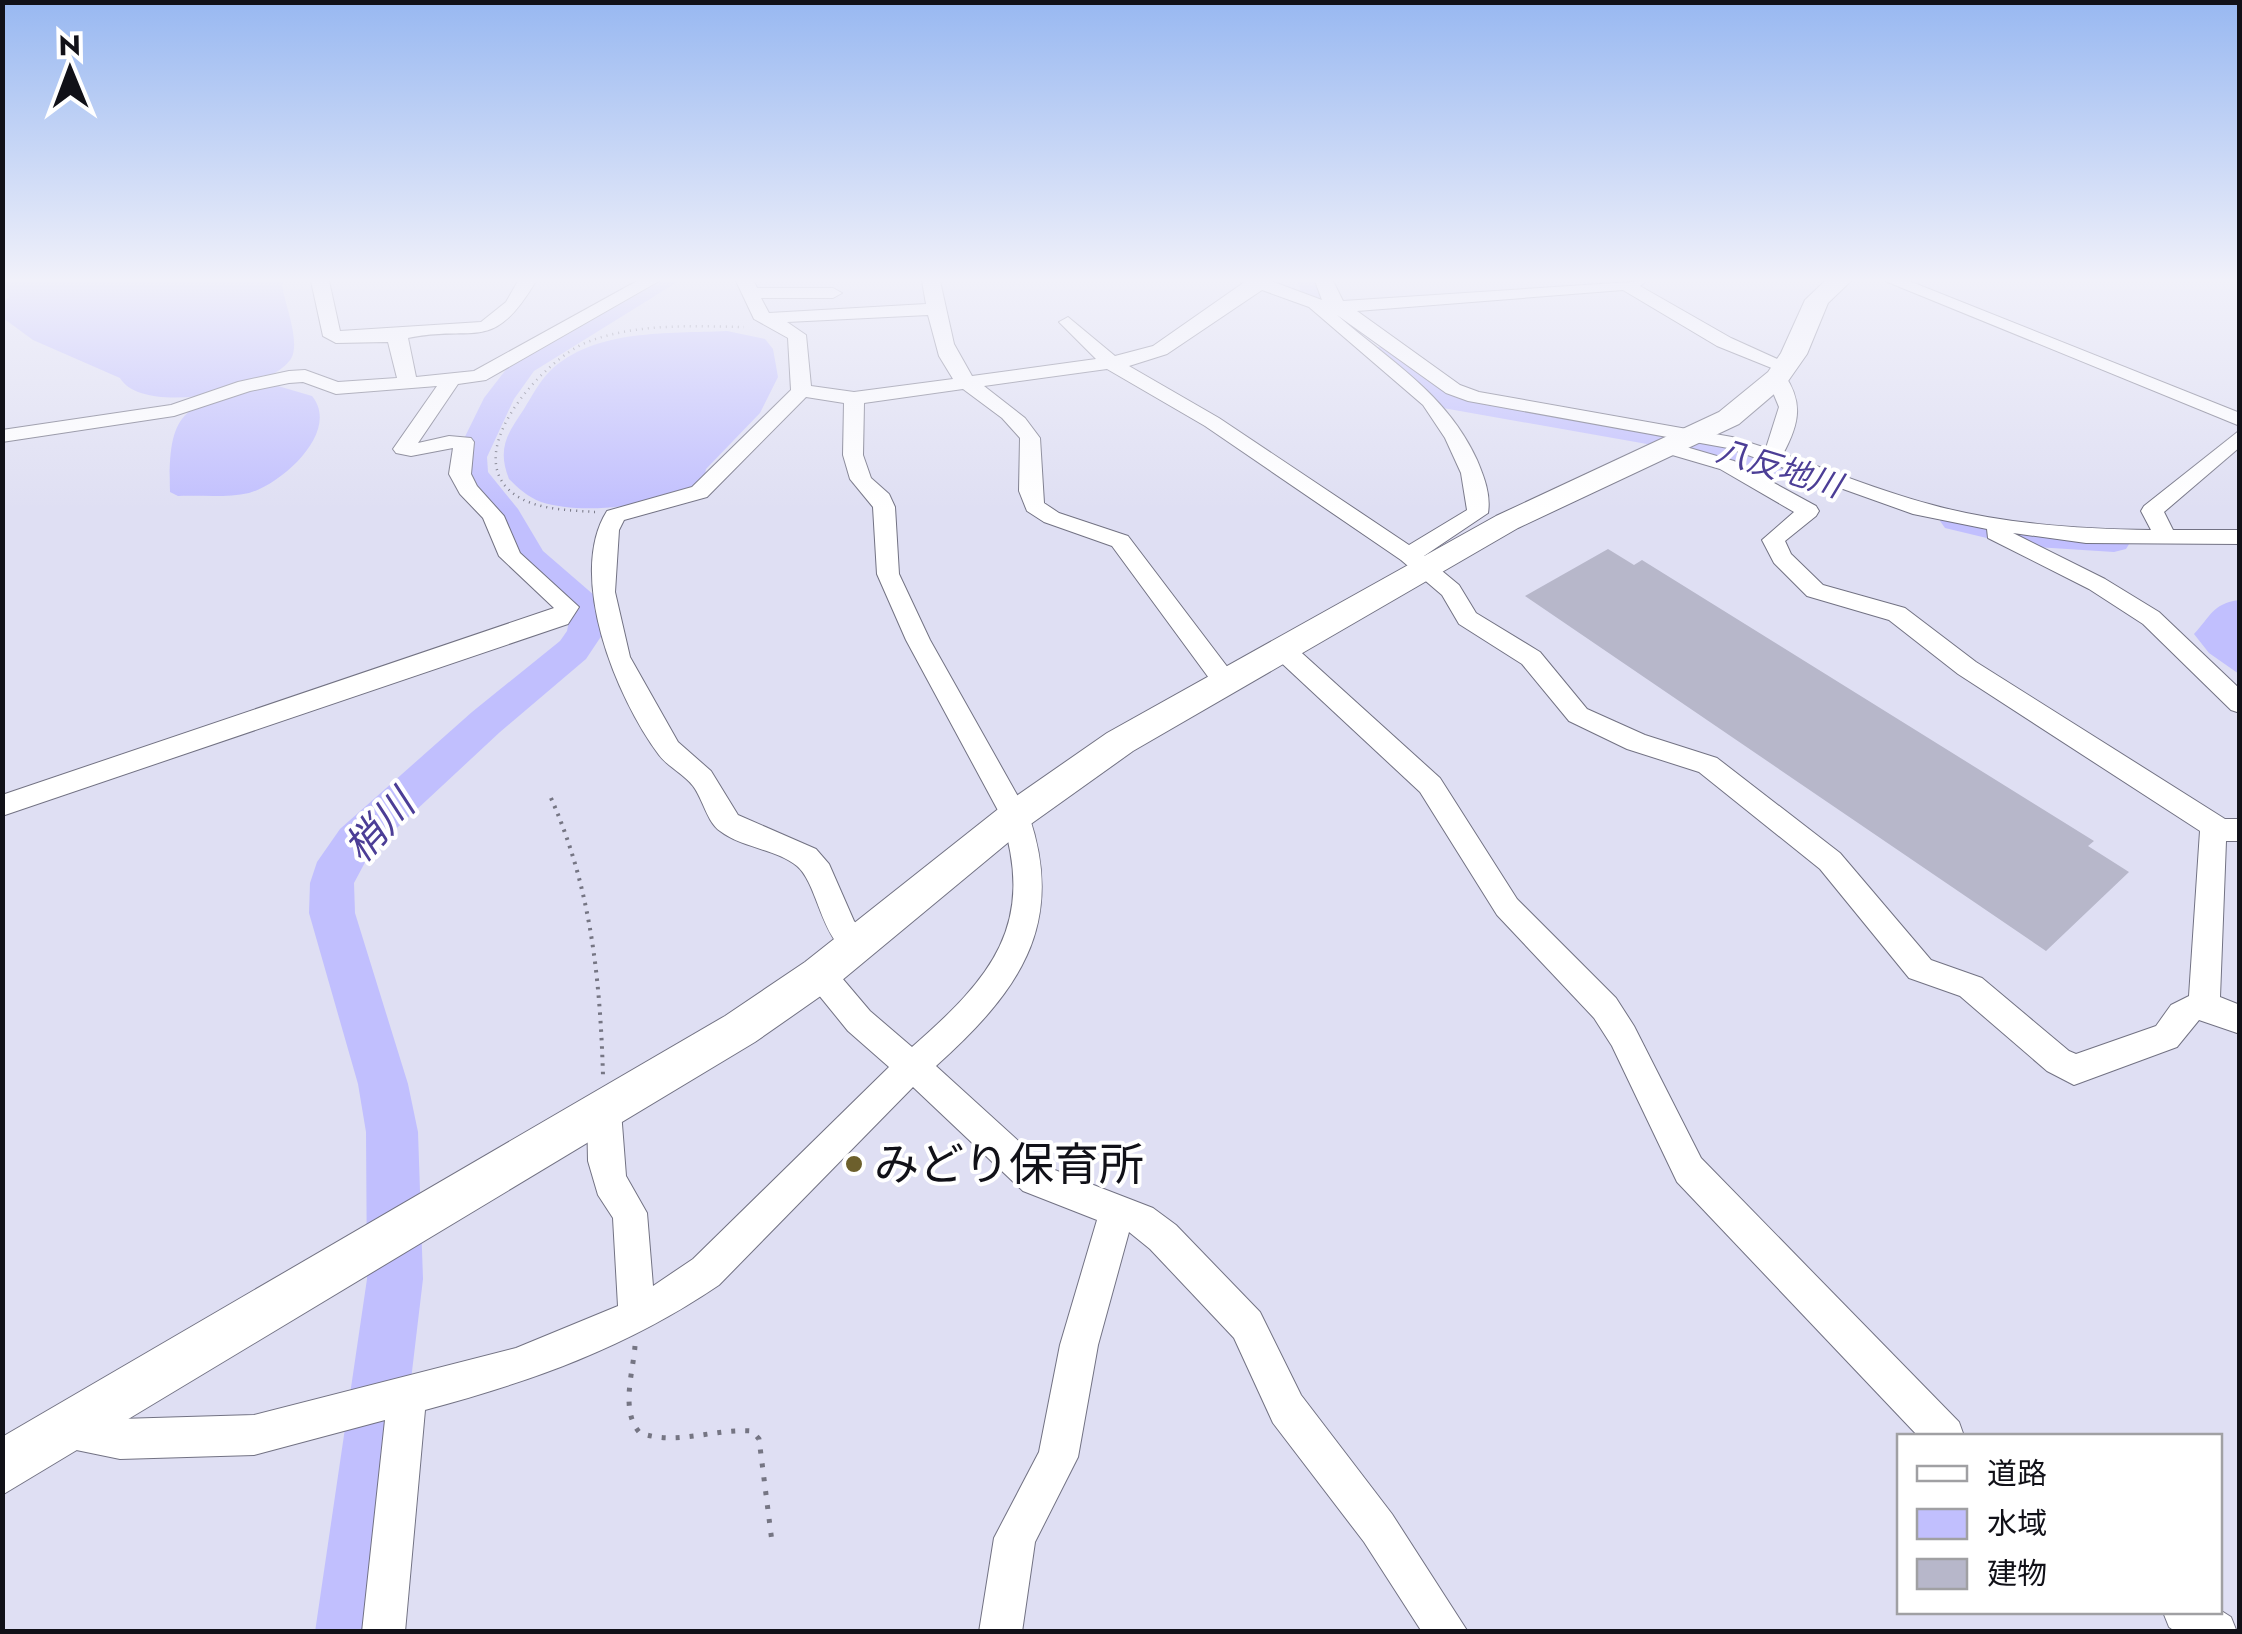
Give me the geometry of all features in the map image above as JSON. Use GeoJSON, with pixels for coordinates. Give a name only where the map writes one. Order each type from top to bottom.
{"type":"FeatureCollection","features":[{"type":"Feature","properties":{"kind":"street"},"geometry":{"type":"LineString","coordinates":[[402,357],[408,384]]}},
{"type":"Feature","properties":{"kind":"street"},"geometry":{"type":"LineString","coordinates":[[2,436],[174,410],[289,376],[305,376],[336,388],[408,384],[452,380],[494,370],[516,357]]}},
{"type":"Feature","properties":{"kind":"street"},"geometry":{"type":"LineString","coordinates":[[801,357],[801,391],[700,492],[620,514],[608,530],[602,592],[618,658],[669,749],[702,778],[728,823],[806,856],[824,881],[843,930],[858,943]]}},
{"type":"Feature","properties":{"kind":"street"},"geometry":{"type":"LineString","coordinates":[[951,357],[954,368],[970,384],[1028,433],[1032,501],[1037,508],[1047,515],[1097,528],[1120,541],[1226,683]]}},
{"type":"Feature","properties":{"kind":"street"},"geometry":{"type":"LineString","coordinates":[[1104,357],[1212,422],[1417,561],[1452,590],[1467,618],[1532,658],[1578,715],[1636,742],[1708,765],[1830,862],[1920,970],[1971,988],[2058,1062],[2074,1070],[2132,1046],[2166,1037],[2182,1012],[2204,1005],[2240,1020]]}},
{"type":"Feature","properties":{"kind":"street"},"geometry":{"type":"LineString","coordinates":[[801,391],[854,398],[1132,357]]}},
{"type":"Feature","properties":{"kind":"street"},"geometry":{"type":"LineString","coordinates":[[2,1468],[740,1029],[820,974],[1015,816],[1120,742],[1284,651],[1417,561],[1477,513],[1482,504],[1480,495],[1462,452],[1429,400],[1378,357]]}},
{"type":"Feature","properties":{"kind":"street"},"geometry":{"type":"LineString","coordinates":[[1409,357],[1452,389],[1474,397],[1682,442],[1772,456],[1908,504],[1967,520],[2086,536],[2240,537]]}},
{"type":"Feature","properties":{"kind":"street"},"geometry":{"type":"LineString","coordinates":[[1753,357],[1782,372],[1788,396],[1790,418],[1772,456]]}},
{"type":"Feature","properties":{"kind":"street"},"geometry":{"type":"LineString","coordinates":[[1417,561],[1682,442],[1748,405],[1782,372],[1789,357]]}},
{"type":"Feature","properties":{"kind":"street"},"geometry":{"type":"LineString","coordinates":[[2084,357],[2240,420]]}},
{"type":"Feature","properties":{"kind":"street"},"geometry":{"type":"LineString","coordinates":[[2,806],[560,618],[567,606],[510,556],[493,516],[468,489],[460,474],[464,442],[452,440],[403,449],[452,380]]}},
{"type":"Feature","properties":{"kind":"street"},"geometry":{"type":"LineString","coordinates":[[66,1431],[120,1439],[254,1435],[516,1367],[637,1316],[706,1272],[994,986],[1023,932],[1028,913],[1024,843],[1015,816],[925,654],[888,574],[884,507],[881,499],[858,480],[852,448],[854,398]]}},
{"type":"Feature","properties":{"kind":"street"},"geometry":{"type":"LineString","coordinates":[[2165,535],[2152,511],[2240,436]]}},
{"type":"Feature","properties":{"kind":"street"},"geometry":{"type":"LineString","coordinates":[[1682,442],[1808,510],[1773,540],[1782,558],[1815,591],[1897,614],[1967,668],[2230,830]]}},
{"type":"Feature","properties":{"kind":"street"},"geometry":{"type":"LineString","coordinates":[[1967,520],[2135,607],[2240,704]]}},
{"type":"Feature","properties":{"kind":"street"},"geometry":{"type":"LineString","coordinates":[[1284,651],[1430,785],[1507,908],[1605,1008],[1689,1170],[1943,1434]]}},
{"type":"Feature","properties":{"kind":"street"},"geometry":{"type":"LineString","coordinates":[[2204,1005],[2212,835],[2230,830]]}},
{"type":"Feature","properties":{"kind":"street"},"geometry":{"type":"LineString","coordinates":[[820,974],[859,1021],[912,1070],[966,1111],[1035,1178],[1141,1220],[1163,1237],[1247,1325],[1287,1408],[1378,1528],[1448,1632]]}},
{"type":"Feature","properties":{"kind":"street"},"geometry":{"type":"LineString","coordinates":[[604,1111],[604,1160],[610,1183],[630,1213],[637,1316]]}},
{"type":"Feature","properties":{"kind":"street"},"geometry":{"type":"LineString","coordinates":[[1000,1632],[1015,1538],[1058,1457],[1079,1345],[1116,1211]]}},
{"type":"Feature","properties":{"kind":"street"},"geometry":{"type":"LineString","coordinates":[[382,1632],[387,1403]]}},
{"type":"Feature","properties":{"kind":"street"},"geometry":{"type":"LineString","coordinates":[[2187,1614],[2216,1632]]}},
{"type":"Feature","properties":{"kind":"path"},"geometry":{"type":"LineString","coordinates":[[561,357],[528,387],[494,446],[494,465],[504,485],[524,500],[553,510],[620,514]]}},
{"type":"Feature","properties":{"kind":"path"},"geometry":{"type":"LineString","coordinates":[[551,798],[582,874],[599,956],[604,1111]]}},
{"type":"Feature","properties":{"kind":"path"},"geometry":{"type":"LineString","coordinates":[[637,1316],[631,1406],[634,1426],[644,1436],[660,1439],[752,1431],[759,1439],[772,1542]]}},
{"type":"Feature","properties":{"kind":"water"},"geometry":{"type":"Polygon","coordinates":[[[73,357],[291,357],[266,378],[212,394],[156,396],[134,390],[120,378],[73,357]]]}},
{"type":"Feature","properties":{"kind":"water"},"geometry":{"type":"Polygon","coordinates":[[[568,357],[774,357],[778,377],[760,413],[706,469],[704,479],[648,502],[580,508],[541,502],[524,492],[509,479],[504,459],[509,434],[550,371],[568,357]]]}},
{"type":"Feature","properties":{"kind":"water"},"geometry":{"type":"Polygon","coordinates":[[[271,384],[312,396],[319,410],[314,440],[291,468],[249,493],[178,496],[170,492],[173,438],[190,411],[271,384]]]}},
{"type":"Feature","properties":{"kind":"water"},"geometry":{"type":"Polygon","coordinates":[[[2240,600],[2239,674],[2209,653],[2194,634],[2217,608],[2240,600]]]}},
{"type":"Feature","properties":{"kind":"building"},"geometry":{"type":"Polygon","coordinates":[[[1608,549],[1634,565],[1642,560],[2094,841],[2088,846],[2129,872],[2046,951],[1525,596],[1608,549]]]}},
{"type":"Feature","properties":{"kind":"waterway","name":"梢川"},"geometry":{"type":"LineString","coordinates":[[348,1632],[395,1279],[392,1132],[383,1084],[332,913],[332,883],[339,862],[355,841],[486,722],[573,650],[585,632],[589,610],[580,598],[530,558],[506,516],[472,473],[471,457],[499,398],[524,365],[536,357]]}},
{"type":"Feature","properties":{"kind":"waterway","name":"八反地川"},"geometry":{"type":"LineString","coordinates":[[1385,357],[1424,389],[1454,402],[1720,447],[1813,475]]}},
{"type":"Feature","properties":{"kind":"waterway","name":"八反地川"},"geometry":{"type":"LineString","coordinates":[[1957,521],[2020,535],[2114,541]]}},
{"type":"Feature","properties":{"kind":"place","name":"みどり保育所"},"geometry":{"type":"Point","coordinates":[854,1164]}}]}
